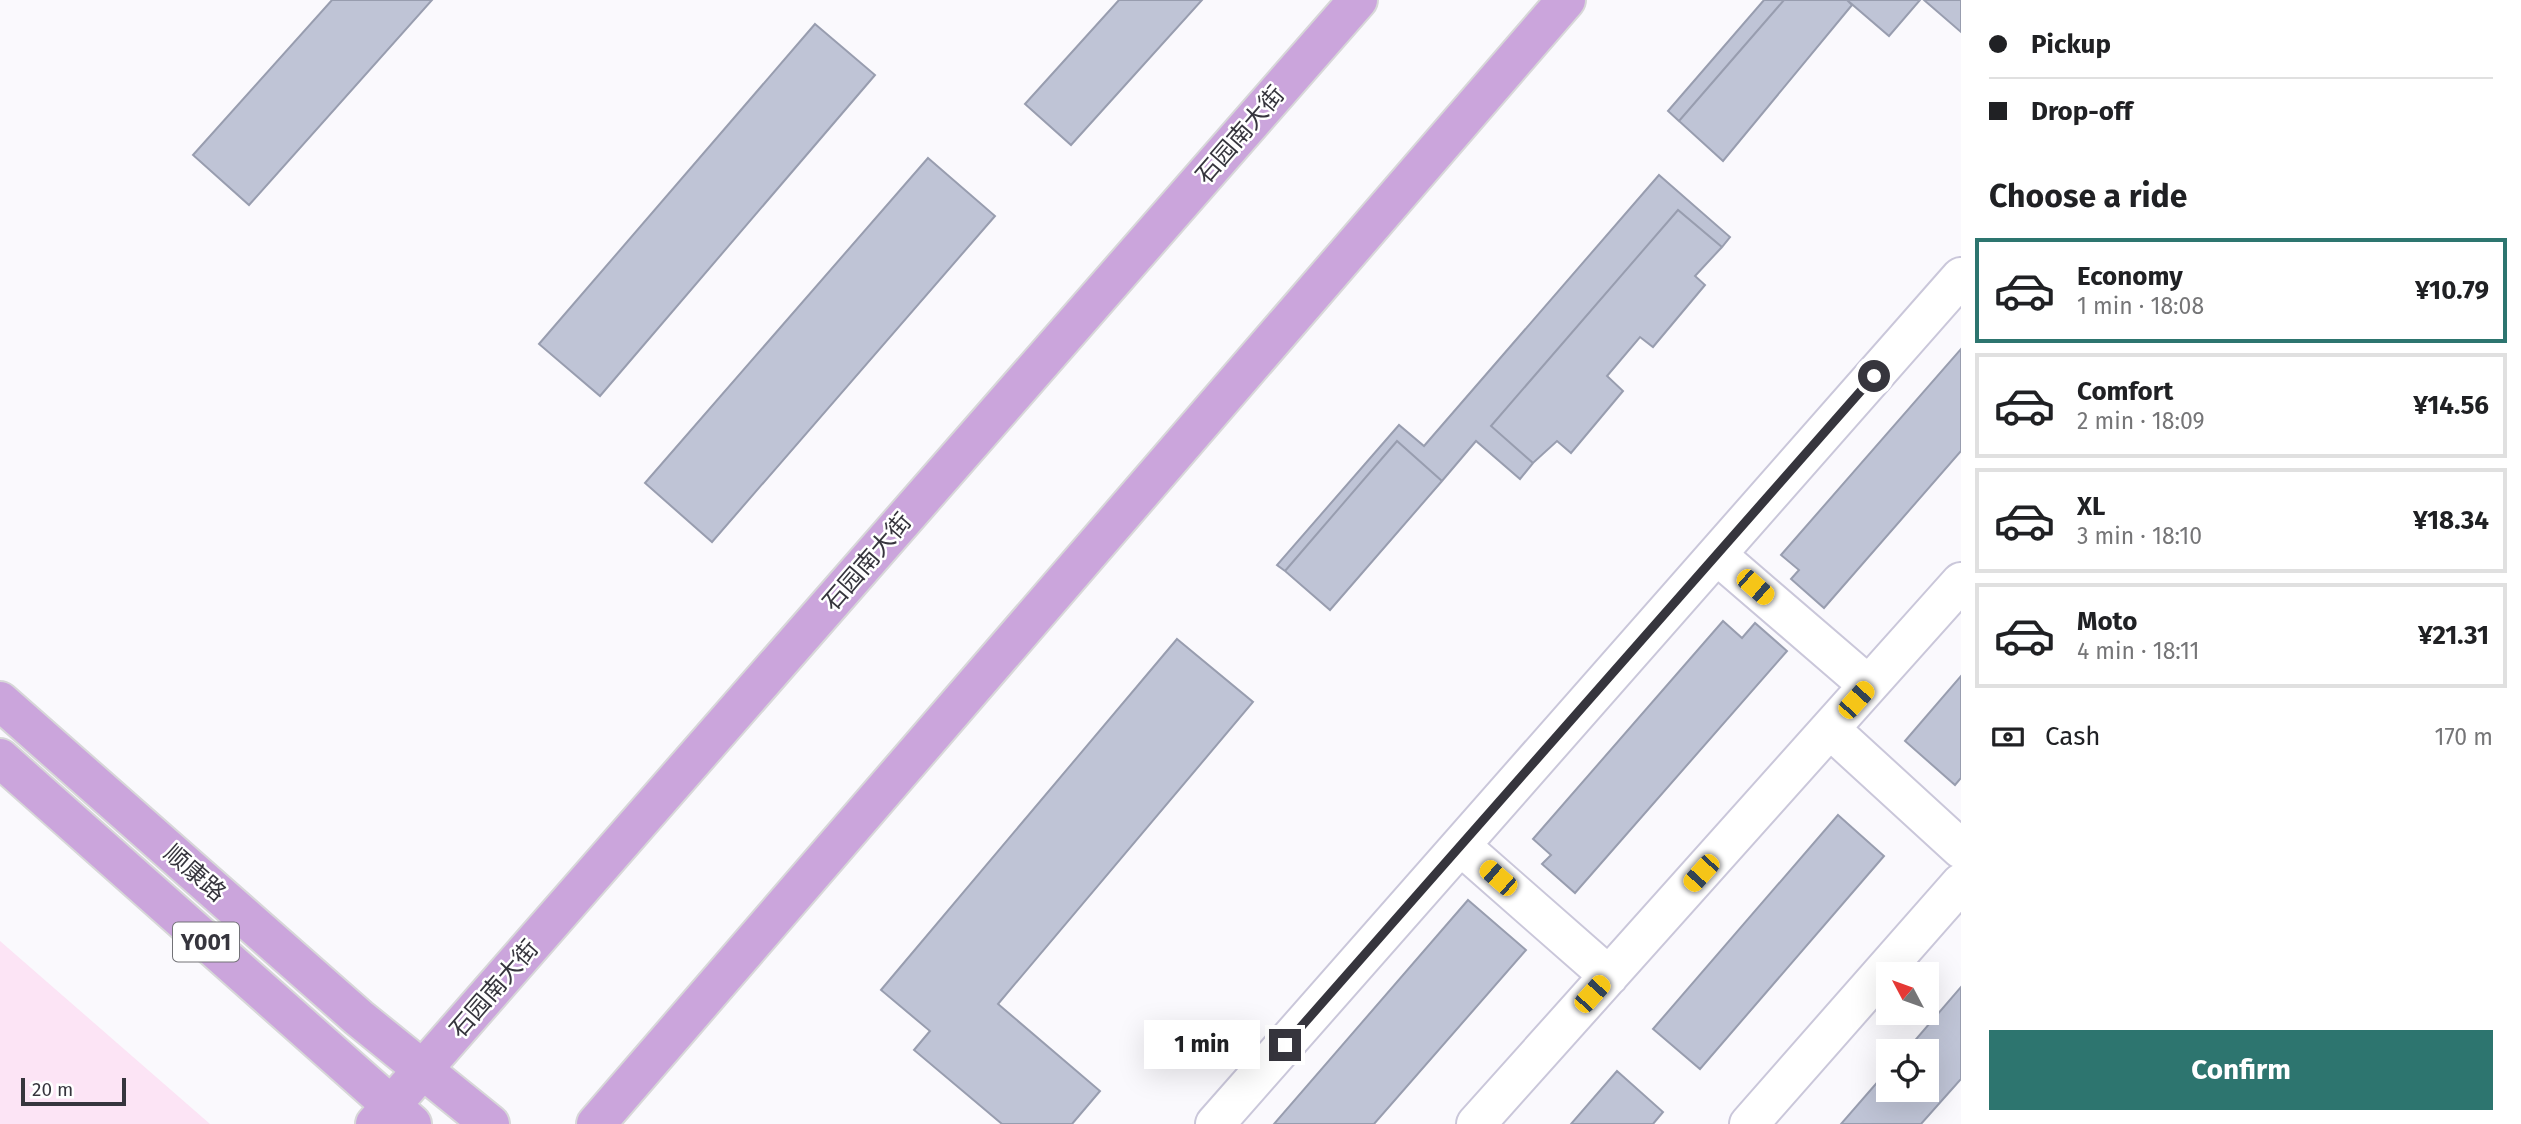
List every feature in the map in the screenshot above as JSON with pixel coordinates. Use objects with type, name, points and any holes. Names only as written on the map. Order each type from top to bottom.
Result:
[{"type":"main road","name":"石园南大街","points":[[393,1118],[424,1069],[1358,0]]},
{"type":"main road","points":[[596,1124],[1566,0]]},
{"type":"main road","name":"顺康路","points":[[0,701],[359,1018],[490,1124]]},
{"type":"main road","name":"顺康路","points":[[0,758],[393,1118]]},
{"type":"lane","points":[[1215,1124],[1961,277]]},
{"type":"lane","points":[[1717,555],[1868,685]]},
{"type":"lane","points":[[1476,1124],[1961,582]]},
{"type":"lane","points":[[1830,729],[1961,849]]},
{"type":"lane","points":[[1461,846],[1609,976]]},
{"type":"lane","points":[[1749,1124],[1961,883]]},
{"type":"shaded area","points":[[0,941],[210,1124],[0,1124]]},
{"type":"building","points":[[332,0],[432,0],[249,205],[193,155]]},
{"type":"building","points":[[1119,0],[1202,0],[1071,145],[1025,104]]},
{"type":"building","points":[[1764,0],[1784,0],[1679,121],[1668,111]]},
{"type":"building","points":[[1784,0],[1847,0],[1852,5],[1723,161],[1679,121]]},
{"type":"building","points":[[1847,0],[1920,0],[1889,36]]},
{"type":"building","points":[[1924,0],[1961,0],[1961,32]]},
{"type":"building","points":[[815,24],[875,75],[600,396],[539,344]]},
{"type":"building","points":[[928,158],[995,216],[712,542],[645,483]]},
{"type":"building","points":[[1659,175],[1730,237],[1722,247],[1678,210],[1491,426],[1533,463],[1520,479],[1476,441],[1442,481],[1397,441],[1285,571],[1277,565],[1399,425],[1424,446]]},
{"type":"building","points":[[1678,210],[1722,247],[1695,276],[1705,285],[1653,347],[1640,337],[1607,376],[1623,391],[1571,453],[1557,441],[1533,463],[1491,426]]},
{"type":"building","points":[[1961,349],[1961,451],[1824,608],[1791,579],[1799,570],[1781,555]]},
{"type":"building","points":[[1397,441],[1442,481],[1330,610],[1285,571]]},
{"type":"building","points":[[1723,621],[1742,638],[1755,623],[1787,651],[1575,893],[1542,864],[1551,855],[1533,839]]},
{"type":"building","points":[[1177,639],[1253,702],[998,1004],[1100,1091],[1072,1124],[1002,1124],[914,1050],[930,1031],[881,990]]},
{"type":"building","points":[[1961,676],[1961,778],[1955,785],[1905,741]]},
{"type":"building","points":[[1838,815],[1884,856],[1700,1069],[1653,1029]]},
{"type":"building","points":[[1468,900],[1526,950],[1374,1124],[1274,1124]]},
{"type":"building","points":[[1961,987],[1961,1079],[1921,1124],[1841,1124],[1876,1084],[1876,1102],[1939,1102],[1939,1039],[1916,1039],[1927,1026],[1939,1026],[1939,1013]]},
{"type":"building","points":[[1617,1071],[1663,1112],[1653,1124],[1571,1124]]},
{"type":"route","points":[[1285,1045],[1874,376]]}]
